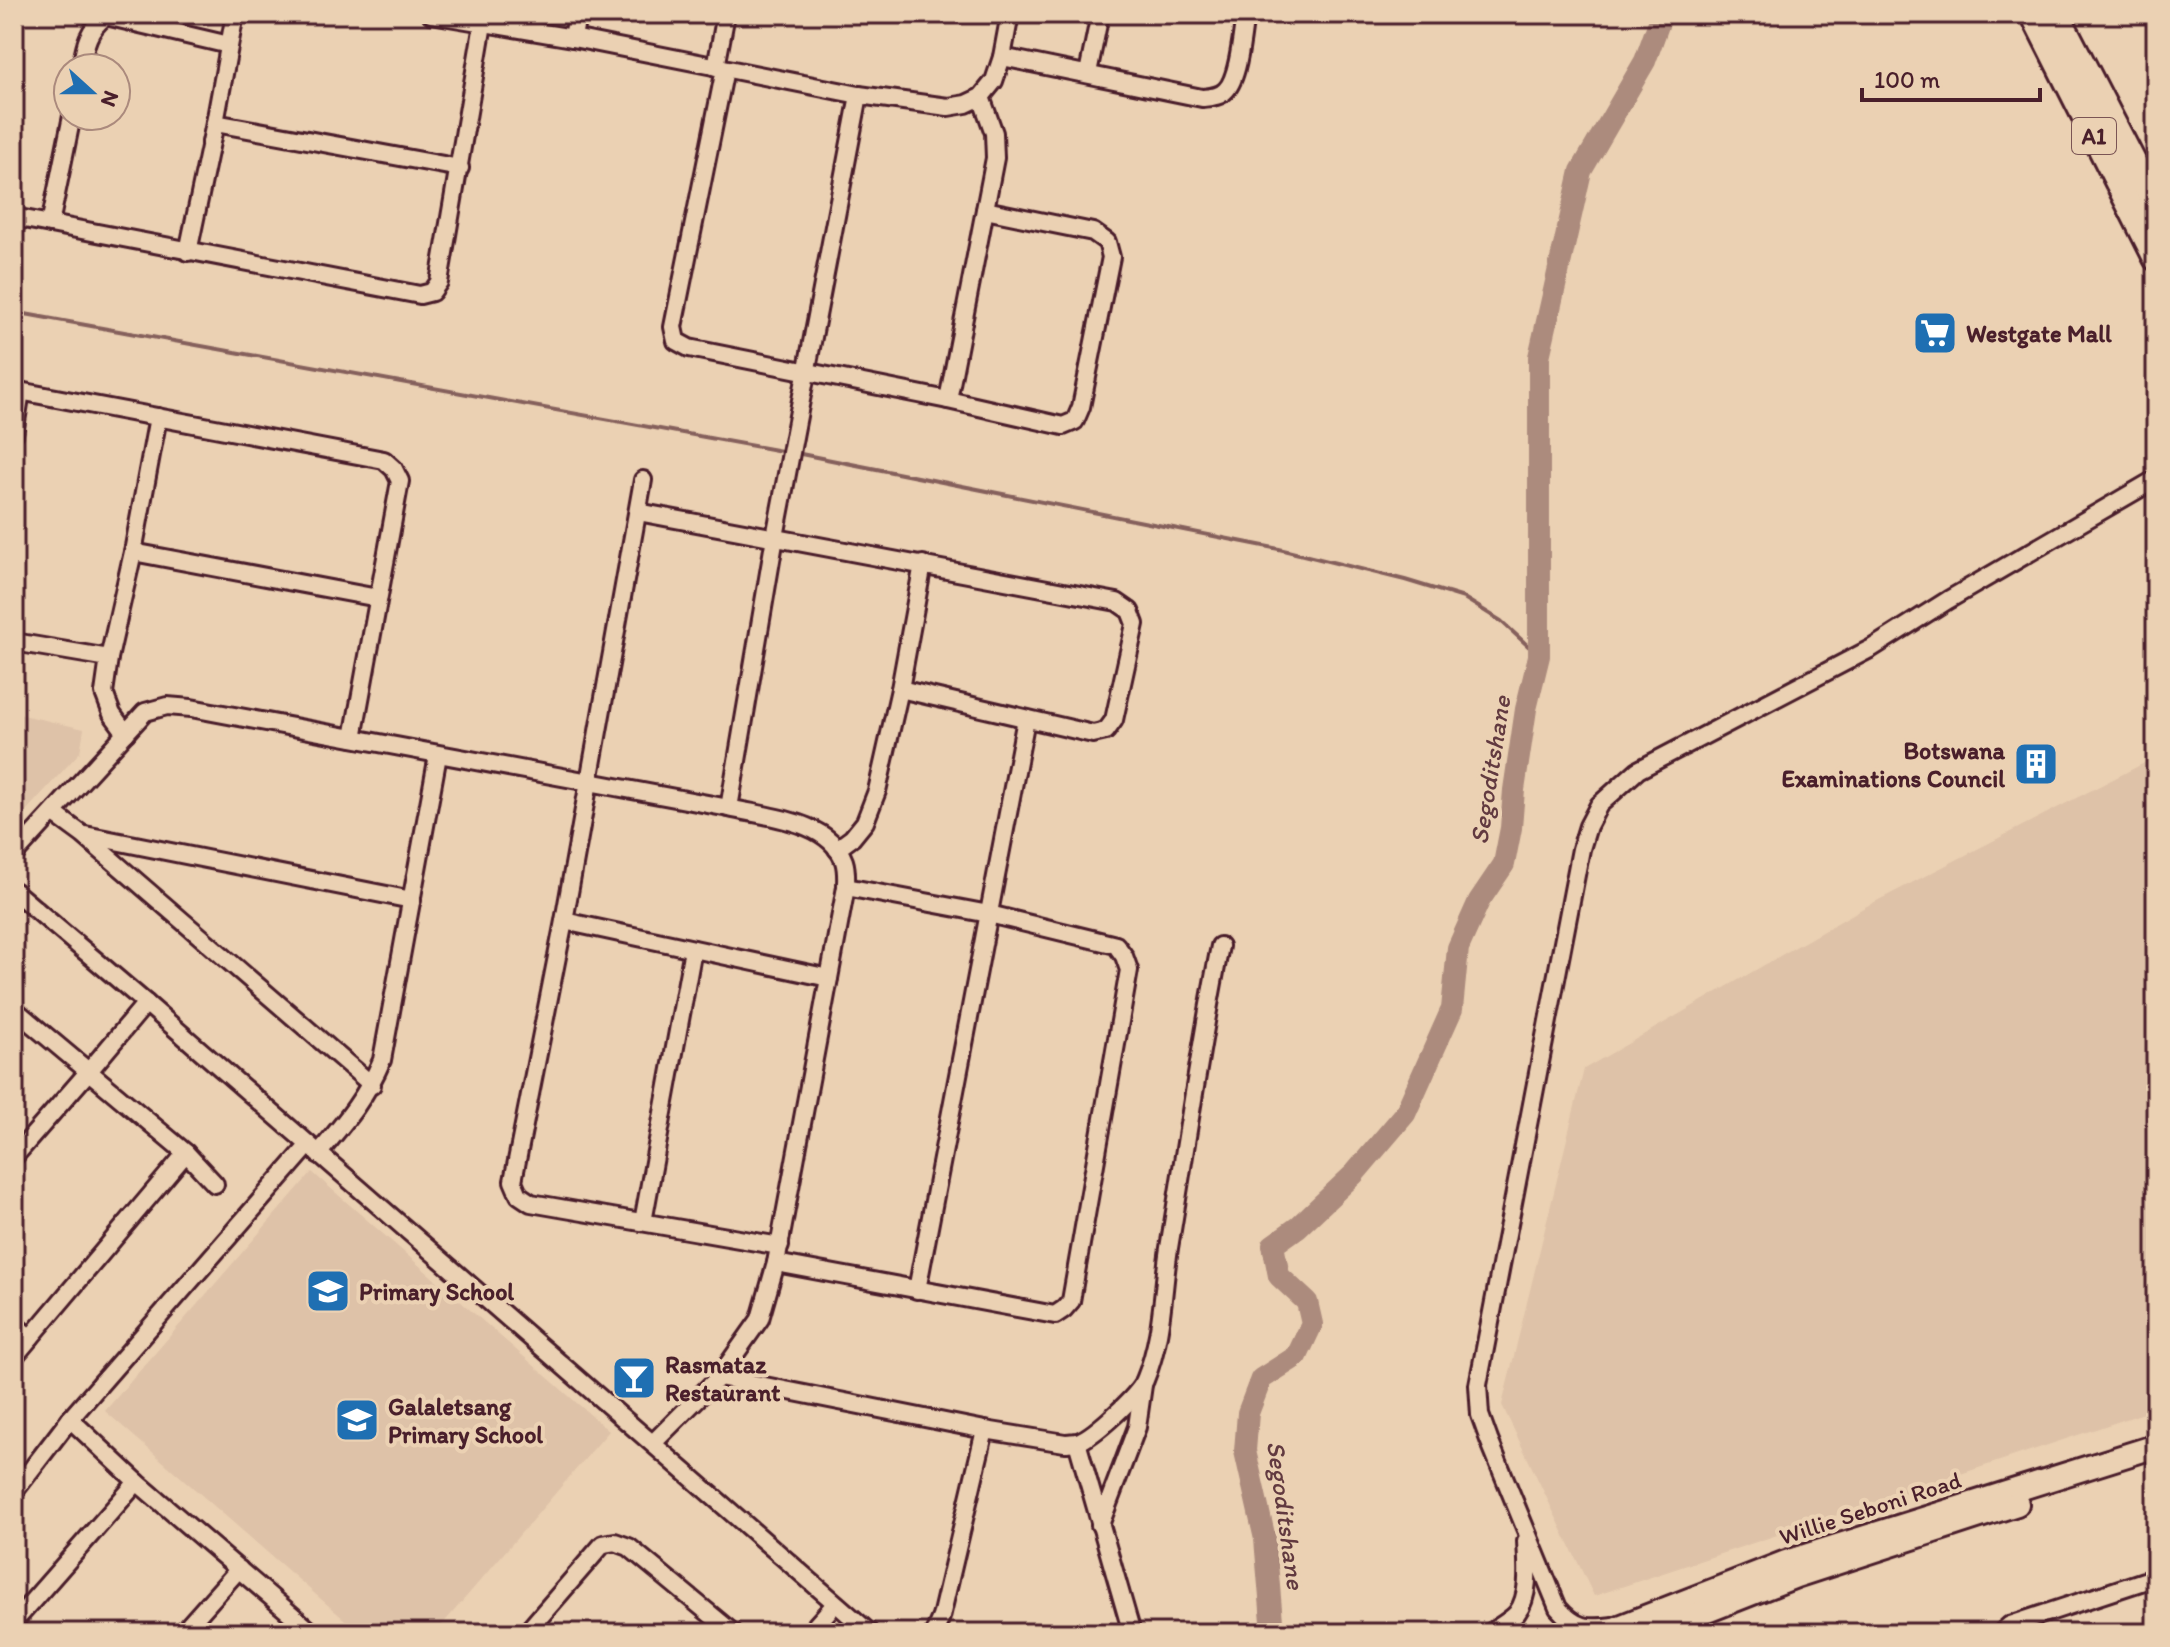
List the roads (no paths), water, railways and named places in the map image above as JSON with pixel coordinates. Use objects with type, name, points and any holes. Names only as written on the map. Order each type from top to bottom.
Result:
[{"type":"highway","name":"A1","points":[[2033,14],[2156,258]]},
{"type":"highway","name":"A1","points":[[2057,14],[2156,206]]},
{"type":"main road","name":"Willie Seboni Road","points":[[1613,1629],[1786,1562],[2156,1446]]},
{"type":"main road","name":"Willie Seboni Road","points":[[1651,1633],[1796,1576],[2156,1461]]},
{"type":"street","points":[[188,252],[235,14]]},
{"type":"street","points":[[431,14],[573,38],[859,95],[948,107],[981,97],[994,81],[1010,14]]},
{"type":"street","points":[[573,38],[577,14]]},
{"type":"street","points":[[726,14],[721,68],[673,327],[676,341],[689,348],[1063,426],[1075,421],[1081,407],[1111,257],[1107,242],[1093,232],[985,210]]},
{"type":"street","points":[[1088,73],[1100,14]]},
{"type":"street","points":[[1002,57],[1202,98],[1218,96],[1228,89],[1234,76],[1245,14]]},
{"type":"street","points":[[84,52],[94,25],[106,16],[229,45]]},
{"type":"street","points":[[14,217],[420,295],[432,292],[439,282],[483,24]]},
{"type":"street","points":[[729,808],[775,537],[859,95]]},
{"type":"street","points":[[948,400],[995,158],[994,133],[981,97]]},
{"type":"street","points":[[215,123],[460,168]]},
{"type":"street","points":[[50,224],[69,132]]},
{"type":"street","points":[[14,434],[18,391],[384,460],[394,469],[400,481],[353,738]]},
{"type":"street","points":[[126,733],[112,714],[104,693],[158,417]]},
{"type":"street","points":[[1613,1629],[1590,1628],[1570,1621],[1558,1608],[1480,1415],[1478,1385],[1581,849],[1588,826],[1599,805],[1638,770],[1872,648],[2156,479]]},
{"type":"street","points":[[643,480],[564,921],[513,1181],[519,1195],[531,1203],[643,1222],[917,1290],[1055,1315],[1071,1301],[1129,970],[1124,956],[1116,945],[989,914],[846,887]]},
{"type":"street","points":[[638,512],[1117,602],[1130,611],[1135,624],[1114,720],[1106,731],[1093,734],[900,689]]},
{"type":"street","points":[[133,552],[378,598]]},
{"type":"street","points":[[837,849],[852,838],[865,822],[877,791],[923,564]]},
{"type":"street","points":[[14,642],[109,658]]},
{"type":"street","points":[[14,855],[145,712],[167,706],[729,808],[807,826],[822,833],[843,858],[846,887],[778,1254],[760,1319],[719,1377],[653,1443]]},
{"type":"street","points":[[917,1290],[1026,719]]},
{"type":"street","points":[[14,1492],[70,1419],[313,1150],[354,1111],[372,1085],[382,1060],[438,755]]},
{"type":"street","points":[[53,813],[83,835],[372,1085]]},
{"type":"street","points":[[83,835],[412,900]]},
{"type":"street","points":[[14,891],[870,1633]]},
{"type":"street","points":[[564,921],[829,978]]},
{"type":"street","points":[[1100,1525],[1137,1427],[1144,1383],[1160,1333],[1167,1265],[1202,1036],[1220,946]]},
{"type":"street","points":[[643,1222],[693,949]]},
{"type":"street","points":[[14,1157],[146,1003]]},
{"type":"street","points":[[14,1009],[186,1153],[215,1184]]},
{"type":"street","points":[[14,1357],[186,1153]]},
{"type":"street","points":[[14,1324],[30,1338]]},
{"type":"street","points":[[719,1377],[1065,1443],[1077,1442],[1092,1433],[1128,1402],[1144,1383]]},
{"type":"street","points":[[70,1419],[137,1482],[313,1633]]},
{"type":"street","points":[[934,1633],[941,1617],[985,1430]]},
{"type":"street","points":[[1077,1442],[1132,1633]]},
{"type":"street","points":[[14,1622],[137,1482]]},
{"type":"street","points":[[1490,1633],[1517,1613],[1522,1601],[1527,1578],[1525,1527]]},
{"type":"street","points":[[528,1632],[603,1544],[615,1542],[629,1547],[733,1633]]},
{"type":"street","points":[[182,1633],[239,1569]]},
{"type":"street","points":[[2001,1633],[2010,1625],[2156,1577]]},
{"type":"street","points":[[809,1633],[835,1604]]},
{"type":"waterway","name":"Segoditshane","points":[[1273,1633],[1265,1539],[1245,1451],[1248,1413],[1261,1379],[1297,1356],[1312,1324],[1307,1302],[1279,1276],[1273,1245],[1298,1227],[1354,1174],[1405,1114],[1452,1009],[1458,948],[1479,901],[1504,864],[1526,709],[1539,656],[1539,357],[1581,171],[1645,61],[1662,14]]},
{"type":"waterway","points":[[14,312],[787,452]]},
{"type":"waterway","points":[[796,453],[1279,549],[1405,580],[1464,598],[1501,621],[1539,656]]},
{"type":"place","name":"Westgate Mall","points":[[1935,333]]},
{"type":"place","name":"Botswana Examinations Council","points":[[2036,764]]},
{"type":"place","name":"Primary School","points":[[328,1291]]},
{"type":"place","name":"Rasmataz Restaurant","points":[[634,1378]]},
{"type":"place","name":"Galaletsang Primary School","points":[[357,1420]]}]
